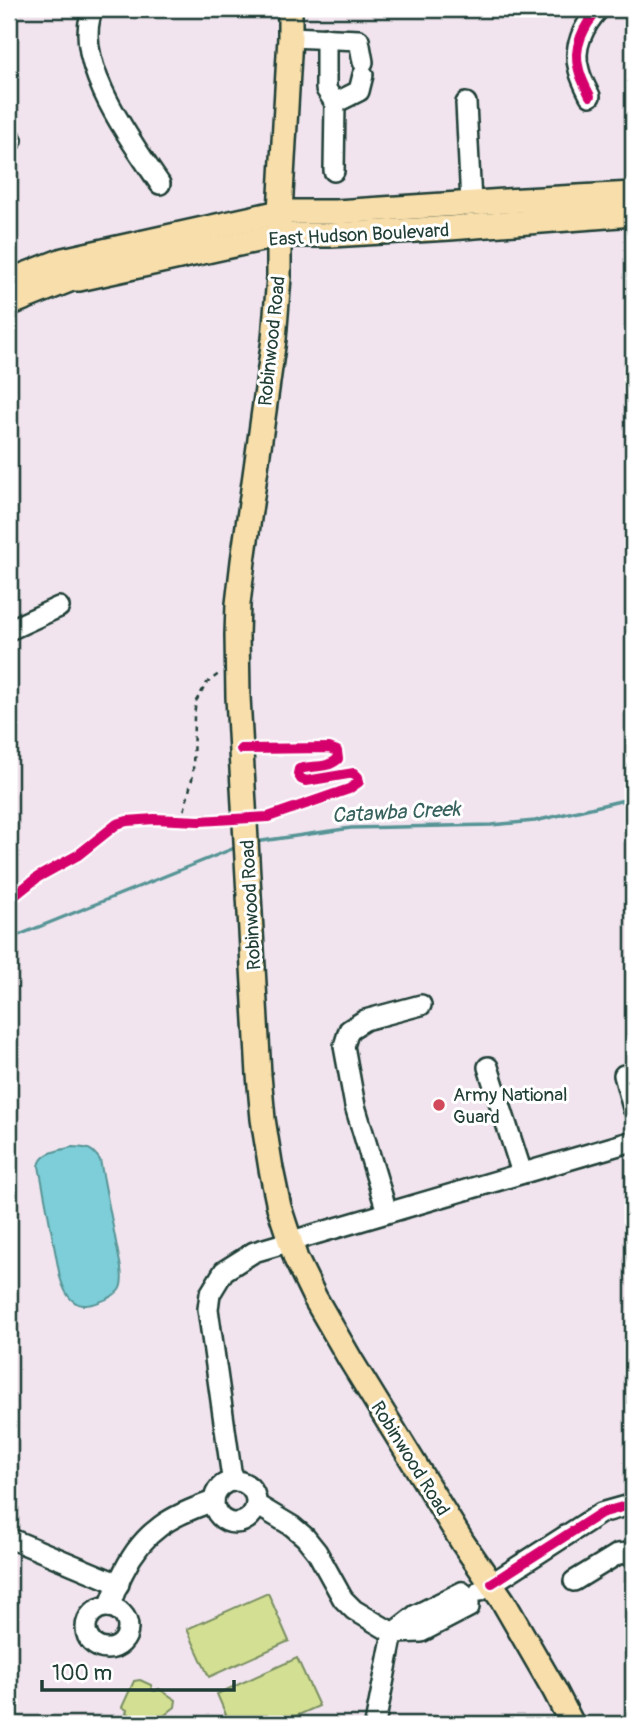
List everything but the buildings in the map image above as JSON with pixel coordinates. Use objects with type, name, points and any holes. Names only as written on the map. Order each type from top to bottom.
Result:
[{"type":"main road","name":"Robinwood Road","points":[[289,9],[290,37],[274,339],[240,582],[237,635],[248,894],[263,1119],[273,1182],[300,1269],[327,1321],[463,1543],[492,1583],[572,1724]]},
{"type":"main road","name":"East Hudson Boulevard","points":[[9,281],[62,260],[280,224],[336,212],[633,194]]},
{"type":"main road","name":"East Hudson Boulevard","points":[[9,304],[72,279],[280,224],[331,235],[633,214]]},
{"type":"street","points":[[93,9],[89,38],[99,83],[118,120],[160,184]]},
{"type":"street","points":[[590,96],[578,69],[578,47],[586,26],[599,9]]},
{"type":"street","points":[[290,37],[359,40],[363,68],[359,90],[335,103]]},
{"type":"street","points":[[326,38],[326,89],[335,103],[334,171]]},
{"type":"street","points":[[466,103],[471,203]]},
{"type":"street","points":[[9,630],[59,607]]},
{"type":"street","points":[[387,1212],[355,1106],[344,1046],[349,1030],[365,1020],[421,1005]]},
{"type":"street","points":[[488,1067],[522,1174]]},
{"type":"street","points":[[624,1075],[633,1108]]},
{"type":"street","points":[[231,1478],[208,1309],[210,1294],[224,1271],[254,1252],[633,1141]]},
{"type":"street","points":[[110,1607],[124,1570],[147,1536],[166,1521],[208,1505],[218,1489],[231,1478]]},
{"type":"street","points":[[231,1478],[247,1483],[263,1510],[292,1525],[305,1537],[317,1552],[343,1599],[354,1610],[393,1633]]},
{"type":"street","points":[[375,1724],[393,1633],[416,1615],[462,1592],[469,1598],[601,1513],[633,1504]]},
{"type":"street","points":[[208,1505],[222,1519],[236,1524],[263,1510]]},
{"type":"street","points":[[9,1538],[119,1584]]},
{"type":"street","points":[[574,1581],[618,1554],[628,1553],[633,1559]]},
{"type":"path","points":[[182,820],[193,775],[196,701],[207,683],[237,664]]},
{"type":"green space","points":[[268,1593],[289,1641],[209,1677],[187,1629]]},
{"type":"green space","points":[[297,1658],[319,1706],[278,1724],[230,1724],[217,1694]]},
{"type":"green space","points":[[140,1680],[151,1685],[152,1690],[159,1689],[176,1700],[175,1707],[156,1722],[142,1721],[126,1713],[127,1710],[122,1707],[134,1681]]},
{"type":"water","points":[[72,1147],[88,1149],[100,1160],[122,1274],[121,1285],[116,1293],[88,1305],[78,1304],[68,1296],[60,1277],[39,1166],[47,1154]]},
{"type":"waterway","name":"Catawba Creek","points":[[255,842],[351,828],[491,825],[535,821],[633,798]]},
{"type":"waterway","name":"Catawba Creek","points":[[9,939],[237,847]]},
{"type":"cycle path","points":[[590,96],[580,73],[577,53],[584,30],[599,9]]},
{"type":"cycle path","points":[[9,900],[38,877],[78,855],[117,824],[154,819],[199,821],[268,817],[349,789],[359,782],[354,773],[306,781],[301,779],[299,769],[324,766],[338,759],[337,751],[329,748],[241,749]]},
{"type":"cycle path","points":[[492,1583],[601,1513],[633,1504]]},
{"type":"place","name":"Army National Guard","points":[[439,1105]]}]
